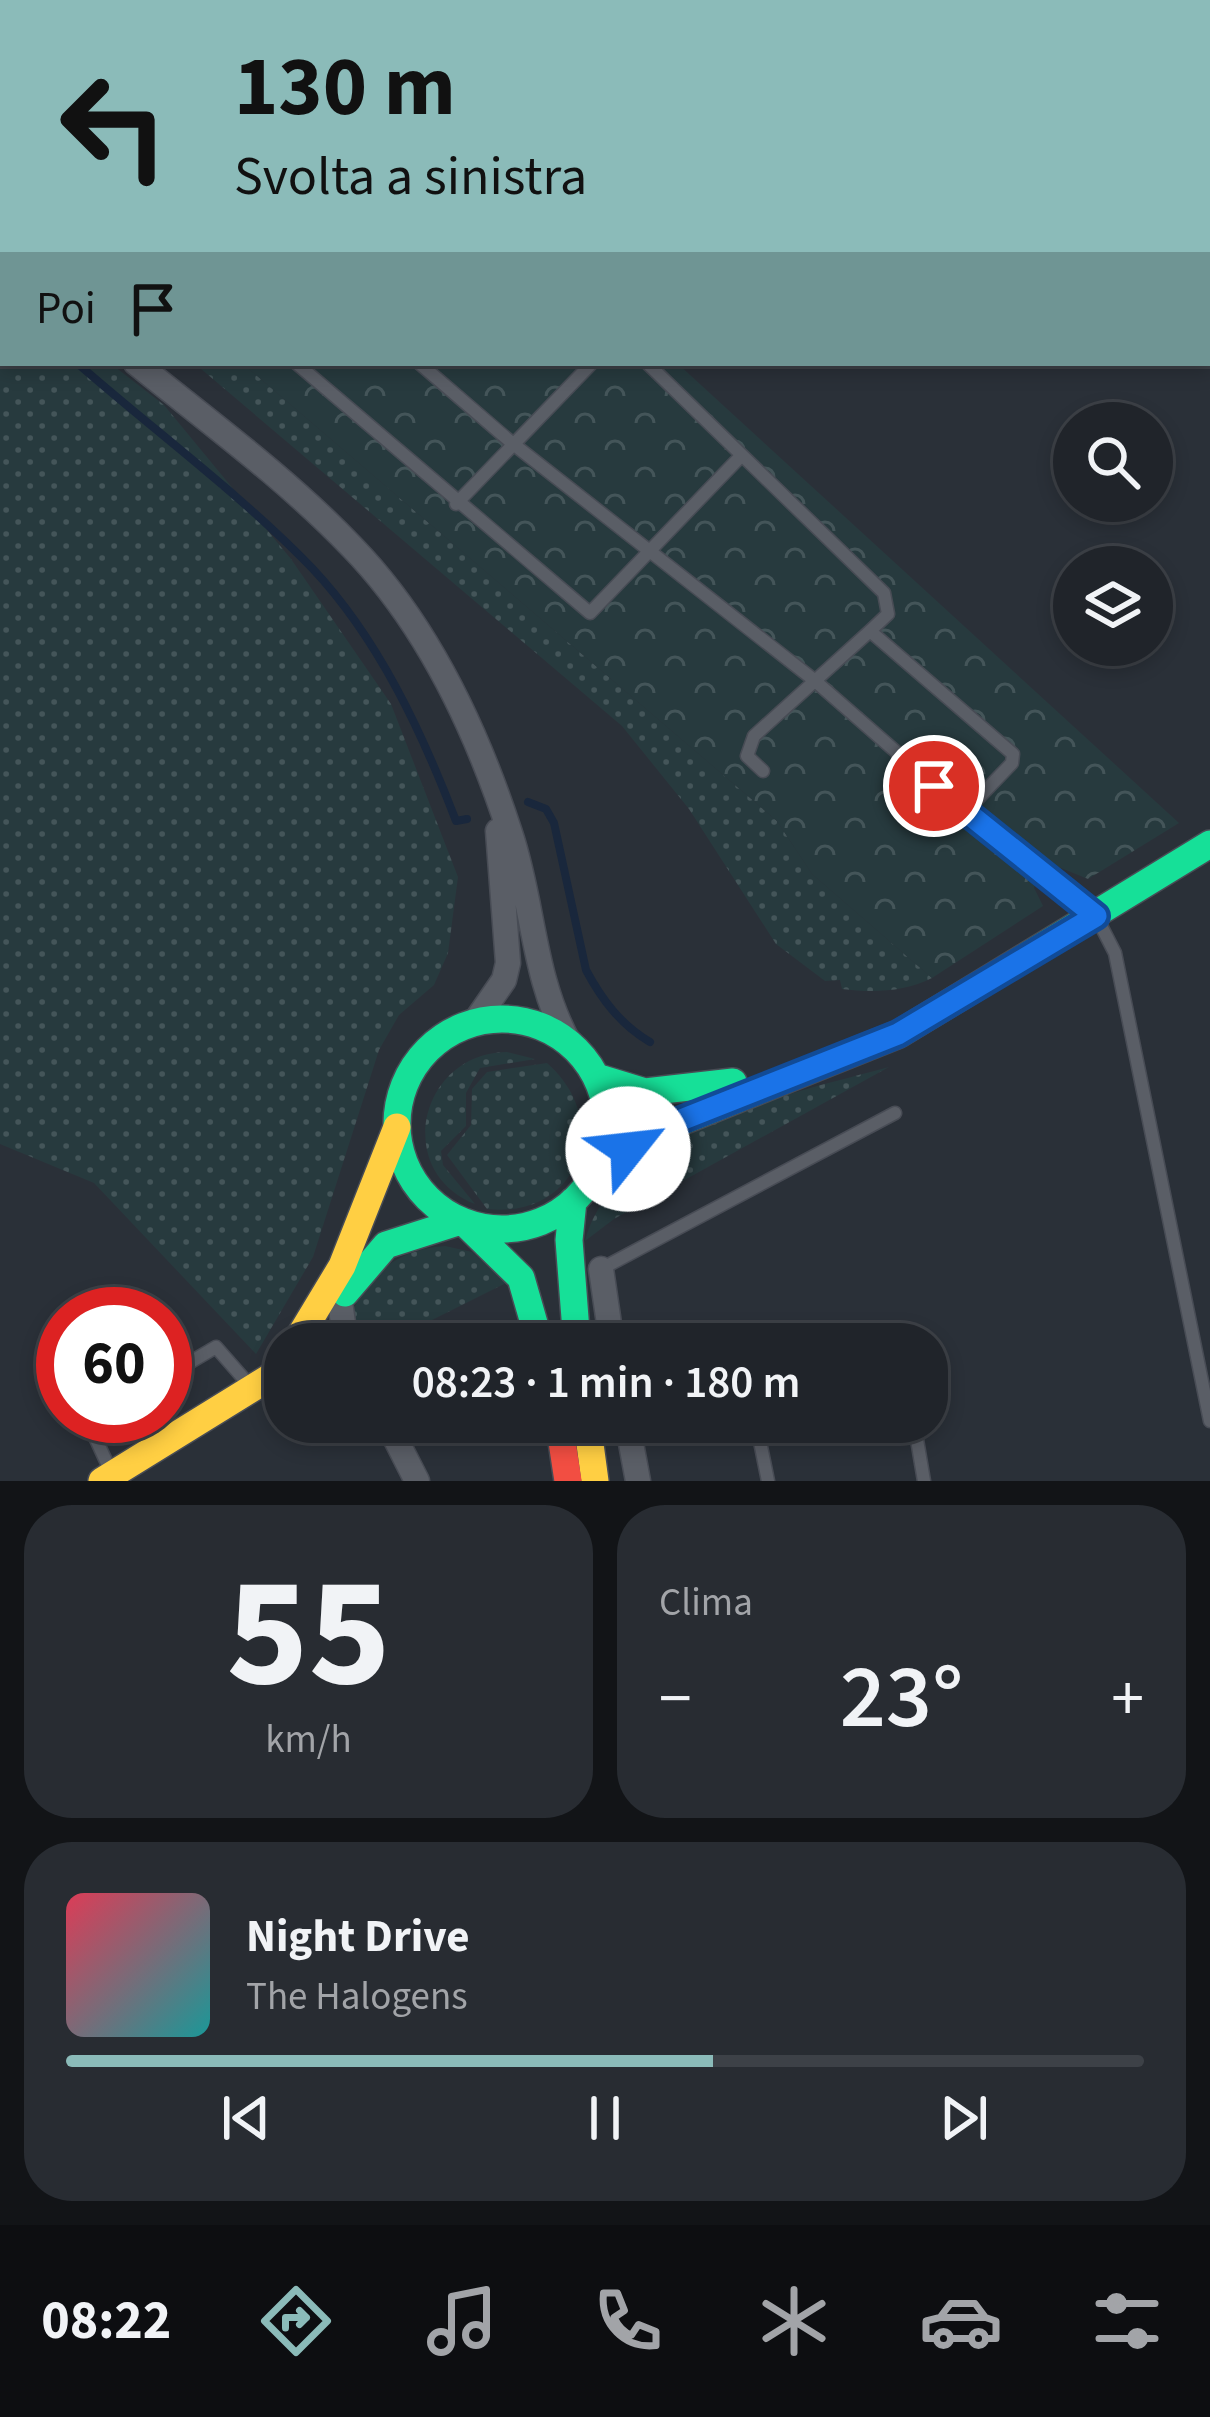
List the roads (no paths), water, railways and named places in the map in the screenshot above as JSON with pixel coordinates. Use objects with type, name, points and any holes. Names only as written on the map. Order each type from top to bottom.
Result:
[{"type":"main road","points":[[325,1323],[386,1245],[460,1220],[520,1228],[580,1194],[655,1132],[898,1034],[1210,844]]},
{"type":"main road","points":[[309,1323],[333,1285],[377,1189],[412,1070],[439,1040],[475,1022],[534,1024],[569,1043],[596,1078],[607,1131],[580,1194],[569,1240],[575,1323]]},
{"type":"main road","points":[[596,1078],[668,1092],[826,1063]]},
{"type":"main road","points":[[397,1127],[415,1183],[487,1239],[521,1278],[534,1323]]},
{"type":"main road","points":[[107,1478],[264,1386]]},
{"type":"main road","points":[[563,1443],[568,1481]]},
{"type":"main road","points":[[590,1443],[595,1481]]},
{"type":"street","points":[[140,366],[355,549],[444,675],[497,799],[515,853],[542,981],[569,1043]]},
{"type":"street","points":[[475,1022],[503,980],[508,963],[497,799]]},
{"type":"street","points":[[601,1269],[609,1323]]},
{"type":"street","points":[[340,1302],[343,1323]]},
{"type":"street","points":[[398,1443],[417,1481]]},
{"type":"street","points":[[631,1443],[638,1481]]},
{"type":"lane","points":[[299,366],[590,614],[741,456]]},
{"type":"lane","points":[[422,366],[512,443],[814,680],[965,812],[1096,916],[1115,953],[1210,1421]]},
{"type":"lane","points":[[456,504],[589,366]]},
{"type":"lane","points":[[650,366],[884,593],[888,614],[754,736],[747,756],[763,770]]},
{"type":"lane","points":[[870,632],[1013,754],[1012,763],[965,812]]},
{"type":"lane","points":[[601,1269],[895,1113]]},
{"type":"lane","points":[[192,1361],[216,1347],[264,1383]]},
{"type":"lane","points":[[95,1443],[107,1478]]},
{"type":"lane","points":[[760,1443],[768,1481]]},
{"type":"lane","points":[[918,1443],[924,1481]]},
{"type":"waterway","points":[[81,366],[257,516],[336,595],[396,687],[456,821],[467,819]]},
{"type":"waterway","points":[[528,802],[546,809],[554,823],[586,970],[613,1011],[650,1042]]}]
